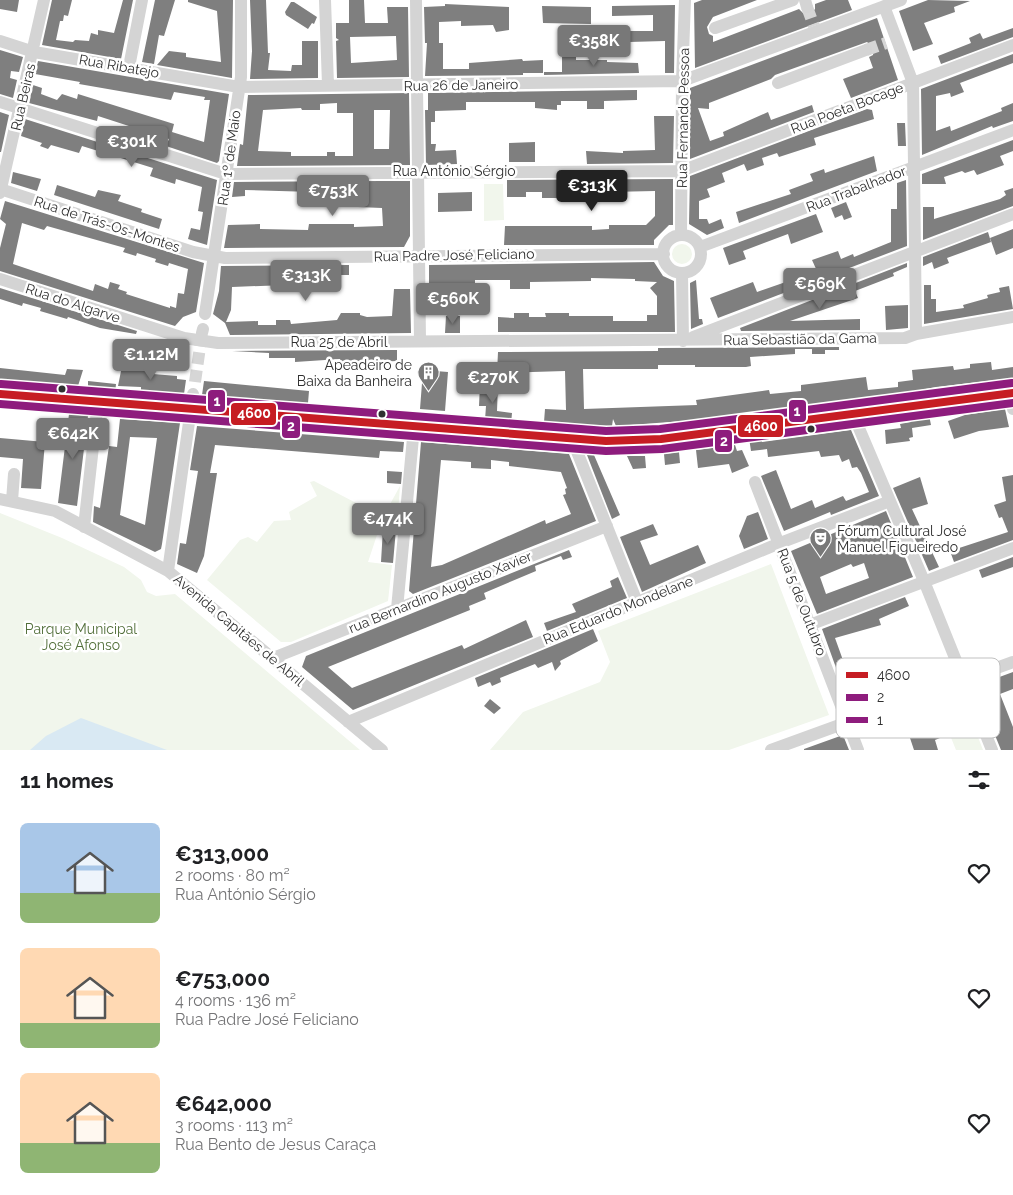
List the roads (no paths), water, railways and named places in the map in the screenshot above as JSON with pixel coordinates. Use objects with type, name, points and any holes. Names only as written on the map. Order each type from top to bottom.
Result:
[{"type":"main road","points":[[0,394],[614,441],[661,439],[1012,393]]},
{"type":"street","name":"Rua Beiras","points":[[0,190],[34,52],[44,0]]},
{"type":"street","points":[[129,67],[142,0]]},
{"type":"street","name":"Rua 1º de Maio","points":[[205,314],[241,77],[241,0]]},
{"type":"street","points":[[325,0],[328,85]]},
{"type":"street","points":[[416,0],[420,341]]},
{"type":"street","name":"Rua Fernando Pessoa","points":[[681,235],[682,81],[685,0]]},
{"type":"street","points":[[715,28],[793,0]]},
{"type":"street","name":"Rua 26 de Janeiro","points":[[239,87],[682,81],[815,29],[901,0]]},
{"type":"street","points":[[884,6],[891,41],[912,83],[916,334]]},
{"type":"street","name":"Rua Ribatejo","points":[[0,41],[34,52],[239,87]]},
{"type":"street","name":"Rua Poeta Bocage","points":[[681,171],[1013,45]]},
{"type":"street","points":[[778,83],[866,50]]},
{"type":"street","name":"Rua António Sérgio","points":[[0,102],[226,174],[417,171],[681,171]]},
{"type":"street","name":"Rua Trabalhador","points":[[700,247],[1013,130]]},
{"type":"street","name":"Rua de Trás-Os-Montes","points":[[0,190],[193,252],[215,257]]},
{"type":"street","points":[[682,273],[683,341],[1013,214]]},
{"type":"street","points":[[681,235],[693,239],[700,247],[698,265],[694,269],[682,273],[671,269],[664,259],[667,243],[681,235]]},
{"type":"street","name":"Rua Padre José Feliciano","points":[[215,257],[664,254]]},
{"type":"street","name":"Rua do Algarve","points":[[0,279],[175,335]]},
{"type":"street","name":"Rua Sebastião da Gama","points":[[683,341],[894,338],[1013,317]]},
{"type":"street","name":"Rua 25 de Abril","points":[[175,335],[193,340],[218,343],[683,341]]},
{"type":"street","points":[[1012,393],[1013,409]]},
{"type":"street","points":[[168,571],[193,394]]},
{"type":"street","points":[[84,527],[98,402]]},
{"type":"street","points":[[853,414],[956,658]]},
{"type":"street","points":[[397,609],[414,427]]},
{"type":"street","points":[[572,439],[638,602]]},
{"type":"street","points":[[6,500],[14,474]]},
{"type":"street","name":"Rua 5 de Outubro","points":[[756,482],[836,688]]},
{"type":"street","name":"Avenida Capitães de Abril","points":[[6,500],[55,511],[168,571],[382,750]]},
{"type":"street","name":"Rua Eduardo Mondelane","points":[[348,722],[780,543],[890,501]]},
{"type":"street","name":"Avenida Capitães de Abril","points":[[0,507],[30,512],[84,527]]},
{"type":"street","name":"rua Bernardino Augusto Xavier","points":[[273,658],[608,526]]},
{"type":"street","points":[[812,624],[1013,548]]},
{"type":"street","points":[[1000,667],[1013,662]]},
{"type":"street","points":[[772,750],[836,728]]},
{"type":"street","name":"Rua 5 de Outubro","points":[[854,738],[858,750]]},
{"type":"street","points":[[987,738],[992,750]]},
{"type":"tunnel","points":[[807,7],[814,26]]},
{"type":"tunnel","points":[[866,50],[886,43]]},
{"type":"tunnel","points":[[195,382],[202,333]]},
{"type":"place","name":"Apeadeiro de Baixa da Banheira","points":[[428,392]]},
{"type":"place","name":"Fórum Cultural José Manuel Figueiredo","points":[[821,558]]},
{"type":"park label","name":"Parque Municipal José Afonso","points":[[81,638]]}]
